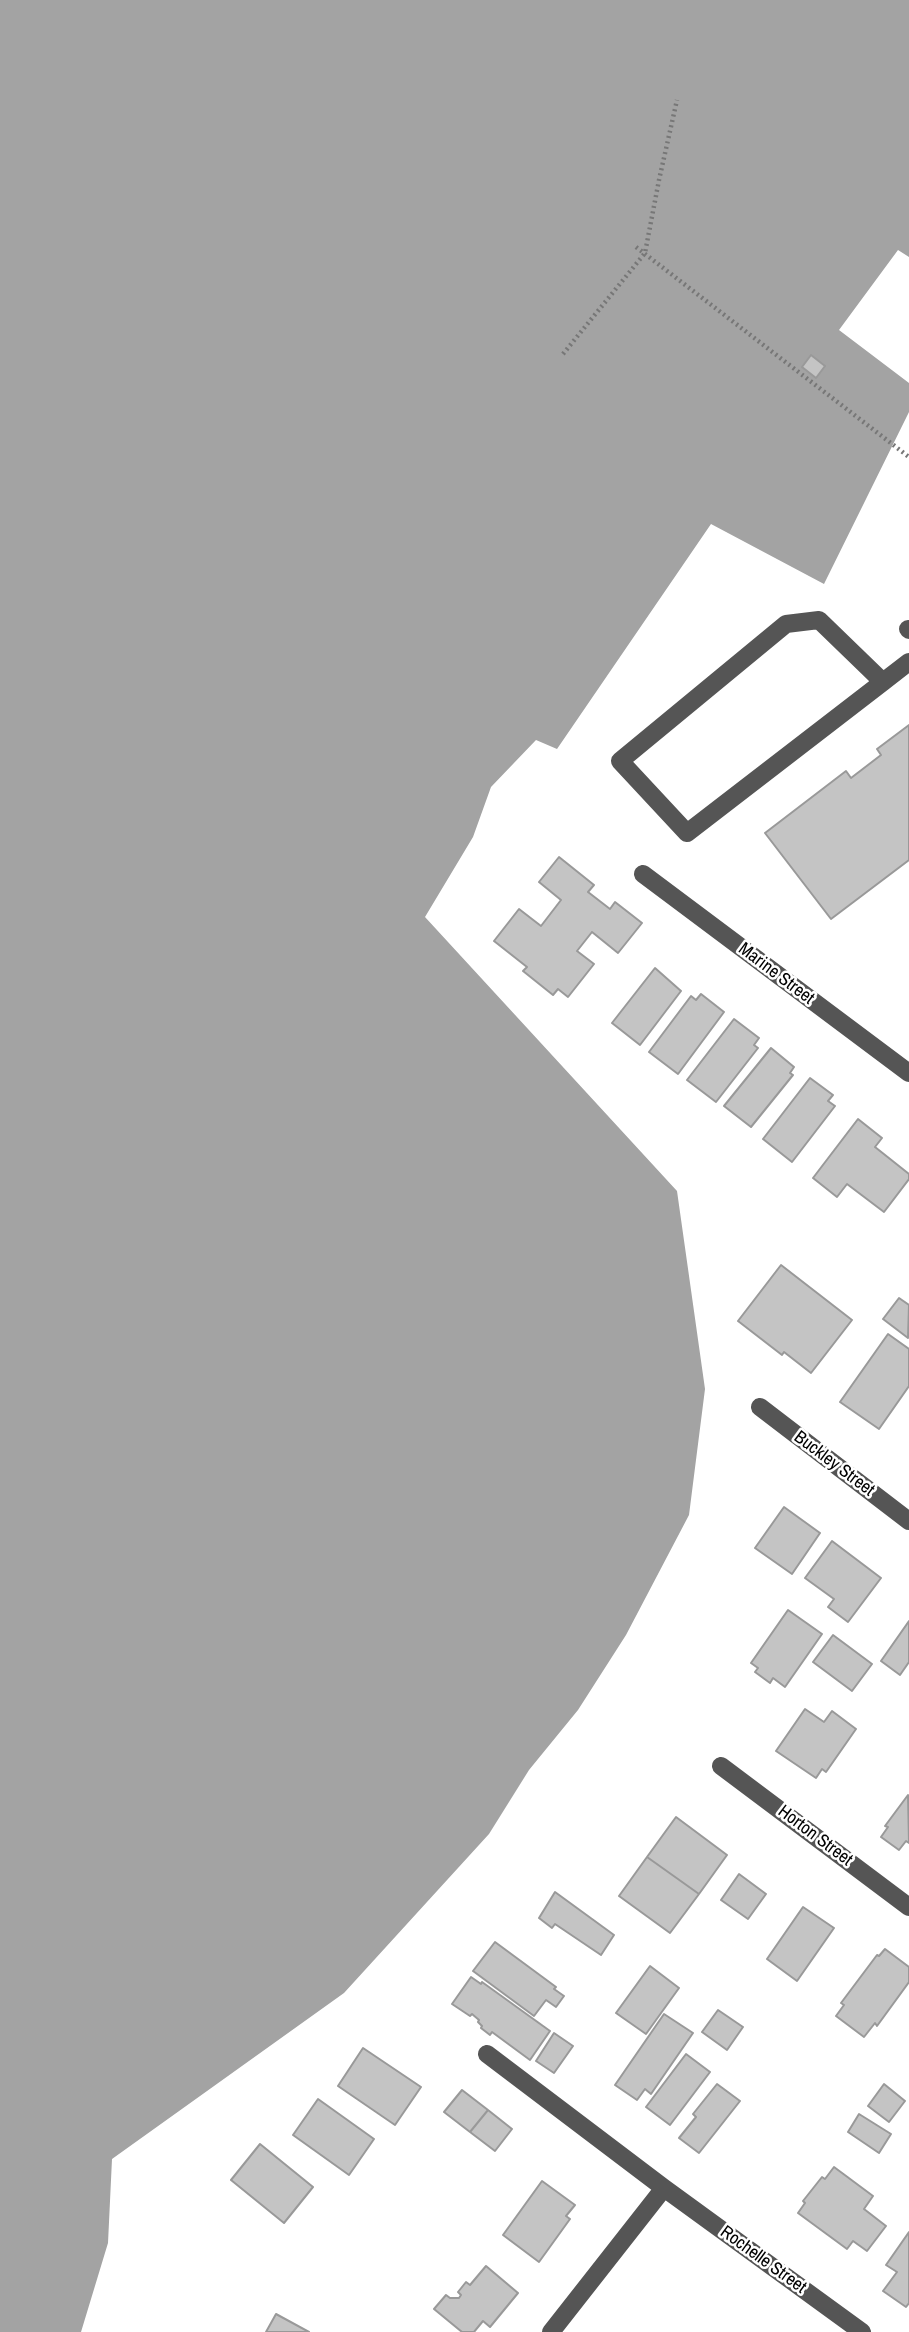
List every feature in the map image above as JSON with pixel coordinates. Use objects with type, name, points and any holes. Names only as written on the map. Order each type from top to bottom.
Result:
[{"type":"street","points":[[883,682],[819,620],[786,624],[620,761],[687,833],[909,662]]},
{"type":"street","name":"Marine Street","points":[[643,874],[909,1073]]},
{"type":"street","name":"Buckley Street","points":[[760,1407],[909,1521]]},
{"type":"street","name":"Horton Street","points":[[721,1766],[909,1907]]},
{"type":"street","name":"Rochelle Street","points":[[486,2054],[862,2332]]},
{"type":"street","points":[[551,2332],[664,2188]]},
{"type":"path","points":[[563,354],[645,253],[677,100]]},
{"type":"path","points":[[636,247],[909,457]]},
{"type":"shaded area","points":[[0,0],[909,0],[909,257],[898,250],[839,330],[909,383],[909,412],[824,584],[711,524],[557,749],[536,740],[491,787],[473,837],[425,917],[677,1191],[705,1389],[689,1515],[626,1635],[578,1710],[529,1770],[489,1834],[344,1993],[112,2159],[108,2243],[81,2332],[0,2332]]},
{"type":"building","points":[[811,355],[825,366],[816,378],[802,367]]},
{"type":"building","points":[[909,725],[909,860],[831,919],[765,833],[846,771],[851,778],[881,755],[877,749]]},
{"type":"building","points":[[559,857],[594,885],[588,892],[610,909],[615,902],[642,923],[618,953],[592,932],[577,951],[594,964],[568,997],[558,989],[553,995],[523,971],[527,967],[494,941],[519,909],[541,926],[561,900],[539,882]]},
{"type":"building","points":[[655,968],[681,991],[640,1045],[612,1023]]},
{"type":"building","points":[[701,994],[724,1012],[678,1074],[649,1052],[691,996],[696,1000]]},
{"type":"building","points":[[734,1019],[759,1038],[754,1045],[758,1048],[716,1102],[687,1080]]},
{"type":"building","points":[[771,1048],[794,1067],[790,1073],[793,1075],[751,1127],[724,1106]]},
{"type":"building","points":[[810,1078],[833,1095],[828,1101],[835,1106],[792,1162],[763,1139]]},
{"type":"building","points":[[858,1119],[882,1138],[875,1147],[909,1174],[909,1179],[884,1212],[847,1184],[837,1197],[813,1178]]},
{"type":"building","points":[[781,1265],[852,1320],[811,1373],[784,1352],[782,1355],[738,1321]]},
{"type":"building","points":[[899,1298],[909,1305],[908,1338],[883,1319]]},
{"type":"building","points":[[888,1334],[909,1349],[909,1386],[879,1429],[840,1402]]},
{"type":"building","points":[[784,1507],[820,1533],[792,1574],[755,1548]]},
{"type":"building","points":[[832,1541],[881,1578],[848,1622],[828,1607],[834,1599],[805,1578]]},
{"type":"building","points":[[788,1610],[822,1634],[785,1687],[773,1678],[770,1683],[755,1672],[758,1668],[751,1663]]},
{"type":"building","points":[[909,1621],[909,1662],[900,1675],[881,1661]]},
{"type":"building","points":[[833,1635],[872,1664],[852,1691],[813,1662]]},
{"type":"building","points":[[805,1709],[824,1722],[832,1711],[856,1729],[826,1772],[822,1769],[816,1778],[776,1751]]},
{"type":"building","points":[[908,1795],[909,1843],[906,1841],[899,1850],[881,1837],[888,1827],[885,1826]]},
{"type":"building","points":[[676,1817],[727,1855],[699,1894],[647,1857]]},
{"type":"building","points":[[647,1857],[699,1894],[670,1933],[619,1896]]},
{"type":"building","points":[[739,1874],[766,1894],[748,1919],[721,1900]]},
{"type":"building","points":[[555,1892],[614,1935],[601,1955],[555,1924],[552,1928],[539,1918]]},
{"type":"building","points":[[803,1907],[834,1928],[797,1981],[767,1959]]},
{"type":"building","points":[[495,1942],[556,1987],[554,1989],[564,1996],[556,2007],[546,2000],[534,2016],[473,1971]]},
{"type":"building","points":[[885,1949],[909,1967],[909,1982],[877,2026],[875,2023],[864,2037],[836,2016],[844,2005],[841,2003],[877,1955]]},
{"type":"building","points":[[650,1966],[679,1988],[646,2034],[616,2013]]},
{"type":"building","points":[[471,1977],[550,2031],[530,2060],[492,2032],[490,2035],[481,2028],[479,2020],[472,2014],[470,2016],[452,2004]]},
{"type":"building","points":[[718,2010],[743,2027],[727,2050],[702,2032]]},
{"type":"building","points":[[664,2014],[693,2033],[651,2094],[645,2089],[637,2100],[615,2085]]},
{"type":"building","points":[[554,2033],[573,2046],[554,2073],[536,2061]]},
{"type":"building","points":[[363,2048],[421,2087],[395,2125],[338,2086]]},
{"type":"building","points":[[686,2054],[710,2072],[670,2125],[646,2107]]},
{"type":"building","points":[[717,2084],[740,2101],[699,2153],[679,2138],[696,2117],[693,2114]]},
{"type":"building","points":[[884,2084],[905,2101],[889,2122],[868,2106]]},
{"type":"building","points":[[462,2090],[488,2110],[470,2132],[444,2112]]},
{"type":"building","points":[[318,2099],[374,2139],[349,2175],[293,2135]]},
{"type":"building","points":[[488,2110],[512,2129],[495,2151],[470,2132]]},
{"type":"building","points":[[859,2114],[891,2134],[879,2153],[848,2132]]},
{"type":"building","points":[[260,2144],[313,2187],[284,2223],[231,2180]]},
{"type":"building","points":[[834,2167],[873,2196],[864,2209],[886,2226],[867,2251],[853,2241],[847,2249],[798,2213],[805,2203],[803,2201],[822,2177],[825,2179]]},
{"type":"building","points":[[542,2181],[575,2205],[566,2216],[570,2219],[539,2262],[503,2235]]},
{"type":"building","points":[[909,2232],[909,2303],[906,2307],[883,2291],[897,2272],[886,2265]]},
{"type":"building","points":[[486,2266],[518,2293],[490,2327],[483,2321],[474,2332],[462,2332],[434,2309],[446,2295],[459,2298],[461,2295],[458,2292],[466,2282],[470,2285]]},
{"type":"building","points":[[276,2314],[309,2332],[266,2332]]}]
